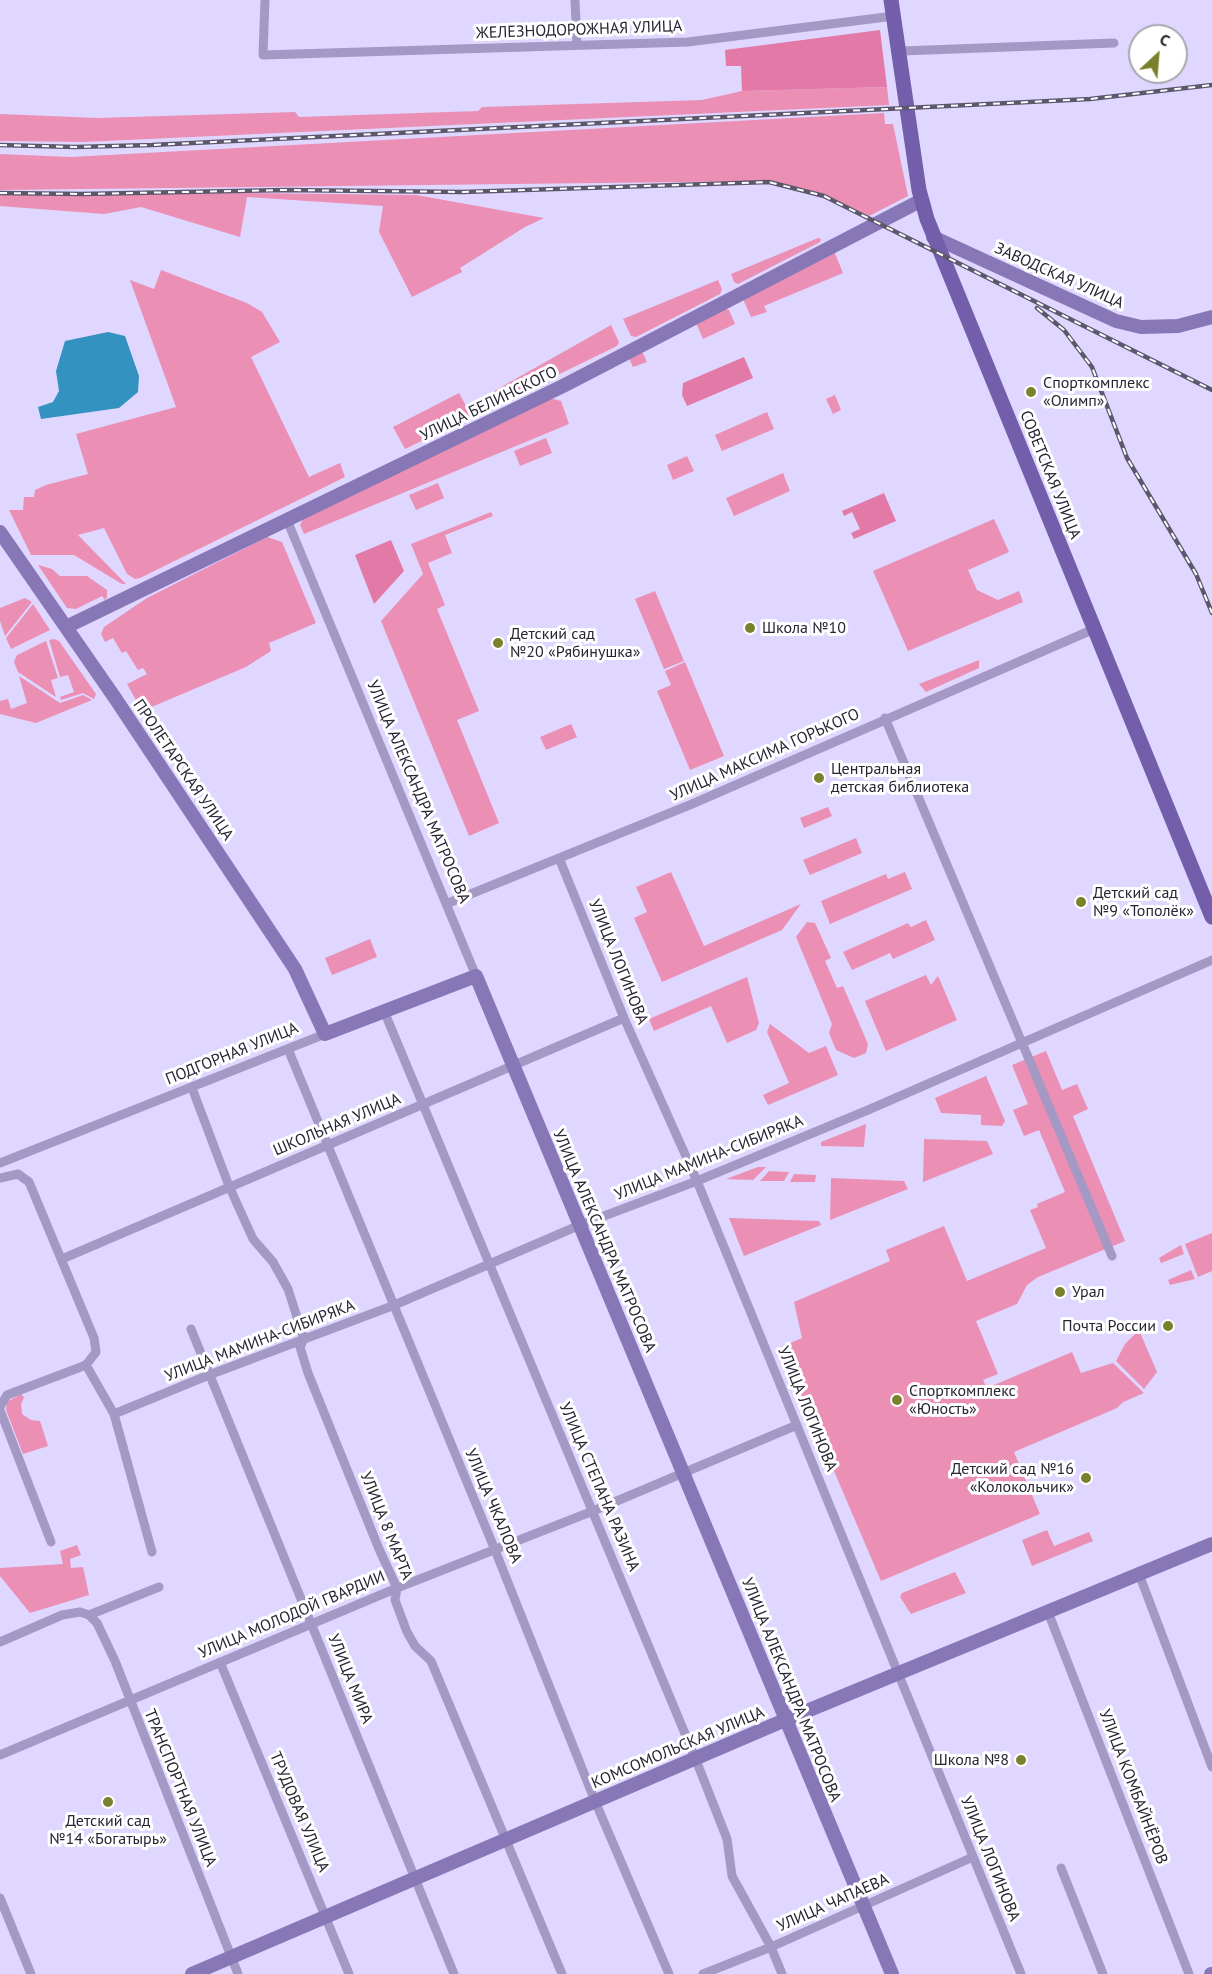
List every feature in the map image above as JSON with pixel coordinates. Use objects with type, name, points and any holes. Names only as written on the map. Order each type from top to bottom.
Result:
[{"type":"main road","name":"СОВЕТСКАЯ УЛИЦА","points":[[891,0],[901,51],[922,200],[933,237],[1212,917]]},
{"type":"street","name":"ЖЕЛЕЗНОДОРОЖНАЯ УЛИЦА","points":[[266,0],[264,55],[688,42],[894,16]]},
{"type":"street","points":[[575,0],[578,45]]},
{"type":"street","points":[[901,51],[1114,43]]},
{"type":"street","name":"УЛИЦА БЕЛИНСКОГО","points":[[66,627],[563,386],[922,200]]},
{"type":"street","name":"ЗАВОДСКАЯ УЛИЦА","points":[[933,237],[1116,321],[1141,327],[1178,326],[1212,317]]},
{"type":"street","name":"УЛИЦА АЛЕКСАНДРА МАТРОСОВА","points":[[287,520],[862,1907],[892,1974]]},
{"type":"street","name":"ПРОЛЕТАРСКАЯ УЛИЦА","points":[[0,532],[295,969],[325,1034]]},
{"type":"street","name":"УЛИЦА МАКСИМА ГОРЬКОГО","points":[[446,904],[692,804],[885,718],[1094,629]]},
{"type":"street","points":[[885,718],[1112,1257]]},
{"type":"street","name":"УЛИЦА ЛОГИНОВА","points":[[559,858],[624,1018],[696,1181],[1021,1974]]},
{"type":"street","name":"УЛИЦА МАМИНА-СИБИРЯКА","points":[[114,1414],[208,1375],[392,1306],[580,1225],[696,1181],[1212,960]]},
{"type":"street","name":"ПОДГОРНАЯ УЛИЦА","points":[[0,1163],[476,976]]},
{"type":"street","name":"УЛИЦА СТЕПАНА РАЗИНА","points":[[384,1011],[696,1760],[727,1839],[732,1876],[771,1947],[782,1974]]},
{"type":"street","name":"ШКОЛЬНАЯ УЛИЦА","points":[[62,1259],[624,1018]]},
{"type":"street","name":"УЛИЦА ЧКАЛОВА","points":[[288,1049],[392,1306],[495,1550],[595,1801],[669,1974]]},
{"type":"street","name":"УЛИЦА 8 МАРТА","points":[[192,1088],[229,1186],[253,1239],[273,1262],[288,1289],[304,1339],[300,1347],[308,1373],[397,1588],[395,1600],[415,1646],[431,1661],[562,1974]]},
{"type":"street","points":[[0,1178],[18,1174],[29,1182],[94,1338],[96,1352],[86,1365],[7,1395],[0,1408],[51,1542]]},
{"type":"street","name":"УЛИЦА МИРА","points":[[191,1329],[454,1974]]},
{"type":"street","points":[[86,1365],[114,1414],[152,1552]]},
{"type":"street","name":"УЛИЦА МОЛОДОЙ ГВАРДИИ","points":[[0,1755],[397,1588],[593,1511],[797,1425]]},
{"type":"street","name":"КОМСОМОЛЬСКАЯ УЛИЦА","points":[[192,1974],[785,1720],[1212,1544]]},
{"type":"street","points":[[1139,1574],[1212,1767]]},
{"type":"street","points":[[0,1642],[62,1615],[80,1612],[89,1615],[159,1587]]},
{"type":"street","name":"УЛИЦА КОМБАЙНЁРОВ","points":[[1048,1612],[1189,1974]]},
{"type":"street","name":"ТРАНСПОРТНАЯ УЛИЦА","points":[[89,1615],[97,1623],[106,1643],[238,1974]]},
{"type":"street","name":"ТРУДОВАЯ УЛИЦА","points":[[220,1662],[349,1974]]},
{"type":"street","name":"УЛИЦА ЧАПАЕВА","points":[[704,1974],[771,1947],[973,1857]]},
{"type":"street","points":[[1061,1868],[1103,1974]]},
{"type":"street","points":[[0,1898],[31,1974]]},
{"type":"shaded area","points":[[880,30],[887,87],[742,91],[741,66],[726,66],[725,50]]},
{"type":"shaded area","points":[[887,87],[889,105],[83,142],[0,141],[0,114],[97,118],[295,112],[299,117],[478,111],[482,107],[702,100],[742,91]]},
{"type":"shaded area","points":[[884,113],[885,124],[893,124],[908,196],[869,216],[825,195],[769,181],[0,190],[0,154],[71,157]]},
{"type":"shaded area","points":[[244,193],[416,195],[544,218],[525,227],[460,268],[462,272],[412,297],[379,232],[383,206],[247,197],[240,237],[141,207],[104,214],[0,206],[0,195]]},
{"type":"shaded area","points":[[818,238],[821,239],[820,242],[738,284],[734,282],[731,274]]},
{"type":"shaded area","points":[[834,251],[843,273],[764,306],[767,312],[751,317],[743,299]]},
{"type":"shaded area","points":[[161,270],[247,303],[262,312],[280,342],[251,357],[309,477],[340,463],[345,477],[140,578],[135,579],[127,574],[104,528],[78,535],[126,584],[122,584],[74,555],[31,555],[9,510],[23,510],[24,497],[34,497],[35,490],[88,474],[76,434],[176,407],[130,280],[154,289]]},
{"type":"shaded area","points":[[718,280],[722,289],[720,294],[636,337],[631,336],[623,319]]},
{"type":"shaded area","points":[[724,308],[729,310],[735,324],[703,339],[696,323]]},
{"type":"shaded area","points":[[611,325],[619,342],[617,346],[492,407],[487,395]]},
{"type":"shaded area","points":[[642,351],[647,362],[633,367],[629,358]]},
{"type":"shaded area","points":[[744,357],[753,378],[687,406],[682,395],[683,383]]},
{"type":"shaded area","points":[[459,393],[466,406],[480,399],[485,410],[405,449],[393,427]]},
{"type":"shaded area","points":[[835,395],[841,410],[833,414],[826,399]]},
{"type":"shaded area","points":[[550,398],[561,401],[569,424],[304,534],[300,525],[304,517]]},
{"type":"shaded area","points":[[767,412],[774,429],[722,451],[715,435]]},
{"type":"shaded area","points":[[546,438],[552,453],[520,466],[514,451]]},
{"type":"shaded area","points":[[687,456],[694,471],[673,480],[667,465]]},
{"type":"shaded area","points":[[783,473],[790,491],[734,516],[726,498]]},
{"type":"shaded area","points":[[438,483],[444,498],[416,510],[409,495]]},
{"type":"shaded area","points":[[884,493],[896,521],[854,539],[851,533],[860,529],[852,512],[844,516],[842,511]]},
{"type":"shaded area","points":[[491,512],[493,516],[445,535],[452,553],[428,563],[445,605],[437,609],[479,711],[457,720],[499,823],[469,836],[381,621],[423,574],[411,544]]},
{"type":"shaded area","points":[[994,519],[1009,552],[968,570],[977,590],[998,600],[1019,591],[1023,602],[908,651],[873,571]]},
{"type":"shaded area","points":[[267,537],[282,542],[316,623],[269,643],[271,651],[246,667],[142,711],[127,684],[147,674],[143,668],[138,670],[126,651],[122,653],[113,638],[105,642],[101,634],[104,627],[147,598]]},
{"type":"shaded area","points":[[391,540],[404,571],[374,604],[355,555]]},
{"type":"shaded area","points":[[38,565],[52,569],[60,576],[87,576],[107,590],[107,597],[105,600],[102,596],[76,609],[67,608]]},
{"type":"shaded area","points":[[655,591],[684,661],[664,669],[635,599]]},
{"type":"shaded area","points":[[25,598],[32,602],[5,636],[0,621],[0,608]]},
{"type":"shaded area","points":[[33,604],[50,630],[11,649],[6,638]]},
{"type":"shaded area","points":[[49,640],[59,641],[96,694],[94,699],[83,693],[61,700],[60,697],[74,692],[68,675],[60,677]]},
{"type":"shaded area","points":[[46,641],[58,678],[51,680],[56,697],[18,672],[14,662],[17,655]]},
{"type":"shaded area","points":[[979,660],[979,668],[926,692],[919,684]]},
{"type":"shaded area","points":[[685,662],[724,756],[690,770],[657,691],[671,685],[665,671]]},
{"type":"shaded area","points":[[19,676],[60,703],[83,695],[92,700],[36,723],[0,714],[0,701],[8,699],[11,709],[27,703]]},
{"type":"shaded area","points":[[571,724],[577,737],[546,750],[540,737]]},
{"type":"shaded area","points":[[828,807],[832,816],[804,828],[800,818]]},
{"type":"shaded area","points":[[856,838],[862,853],[810,875],[803,860]]},
{"type":"shaded area","points":[[671,872],[704,946],[801,904],[782,930],[662,982],[634,918],[647,912],[636,887]]},
{"type":"shaded area","points":[[905,872],[912,889],[830,924],[821,901],[886,874],[888,879]]},
{"type":"shaded area","points":[[926,920],[935,940],[893,959],[890,953],[852,970],[843,952],[908,923],[911,927]]},
{"type":"shaded area","points":[[807,922],[815,923],[831,958],[825,961],[837,988],[843,986],[868,1044],[866,1053],[854,1058],[836,1050],[829,1033],[832,1024],[796,937]]},
{"type":"shaded area","points":[[370,939],[377,957],[332,975],[325,958]]},
{"type":"shaded area","points":[[926,975],[931,985],[938,976],[957,1020],[886,1051],[865,1001]]},
{"type":"shaded area","points":[[747,977],[759,1023],[756,1030],[727,1043],[711,1006],[654,1031],[649,1019]]},
{"type":"shaded area","points":[[770,1024],[809,1053],[826,1046],[838,1075],[768,1105],[763,1095],[789,1083],[767,1032]]},
{"type":"shaded area","name":"Спорткомплекс «Юность»","points":[[1046,1051],[1062,1090],[1077,1084],[1088,1109],[1073,1116],[1125,1241],[1038,1277],[1027,1285],[1017,1304],[976,1321],[998,1374],[983,1380],[987,1388],[1072,1352],[1081,1373],[1113,1363],[1144,1393],[1123,1402],[1117,1408],[1014,1452],[1040,1514],[881,1581],[781,1347],[802,1338],[794,1302],[890,1261],[886,1250],[944,1226],[967,1281],[1046,1248],[1030,1210],[1038,1207],[1037,1204],[1065,1192],[1039,1130],[1024,1136],[1013,1110],[1028,1104],[1012,1065]]},
{"type":"shaded area","points":[[986,1076],[1005,1121],[1002,1126],[981,1125],[981,1115],[941,1113],[935,1098]]},
{"type":"shaded area","points":[[866,1124],[864,1147],[821,1146],[821,1142]]},
{"type":"shaded area","points":[[924,1139],[987,1141],[993,1154],[923,1182]]},
{"type":"shaded area","points":[[758,1167],[766,1167],[753,1180],[726,1179]]},
{"type":"shaded area","points":[[769,1171],[789,1172],[784,1181],[760,1181]]},
{"type":"shaded area","points":[[794,1174],[816,1175],[815,1182],[790,1182]]},
{"type":"shaded area","points":[[831,1178],[904,1181],[908,1189],[830,1220]]},
{"type":"shaded area","points":[[729,1218],[819,1221],[821,1225],[744,1256]]},
{"type":"shaded area","points":[[1212,1233],[1212,1271],[1198,1277],[1185,1244]]},
{"type":"shaded area","points":[[1181,1245],[1184,1254],[1161,1263],[1159,1258]]},
{"type":"shaded area","points":[[1191,1270],[1195,1279],[1170,1285],[1168,1280]]},
{"type":"shaded area","points":[[1139,1330],[1157,1372],[1144,1389],[1116,1361],[1125,1344]]},
{"type":"shaded area","points":[[21,1394],[24,1397],[21,1404],[22,1414],[31,1420],[40,1421],[48,1446],[23,1454],[6,1410],[7,1402]]},
{"type":"shaded area","points":[[1047,1530],[1054,1546],[1089,1532],[1093,1541],[1032,1566],[1022,1540]]},
{"type":"shaded area","points":[[77,1545],[81,1555],[70,1559],[71,1568],[83,1567],[89,1595],[30,1613],[0,1576],[0,1568],[63,1564],[60,1551]]},
{"type":"shaded area","points":[[955,1572],[966,1593],[911,1614],[900,1597],[902,1593]]},
{"type":"water","points":[[108,332],[125,336],[139,376],[138,392],[119,408],[41,419],[38,407],[53,402],[59,391],[56,371],[65,341]]},
{"type":"railway","points":[[0,145],[75,147],[152,145],[1090,99],[1212,85]]},
{"type":"railway","points":[[0,193],[82,194],[286,190],[463,192],[769,182],[824,196],[1212,390]]},
{"type":"railway","points":[[1037,308],[1064,330],[1092,367],[1127,458],[1196,574],[1212,613]]},
{"type":"place","name":"Спорткомплекс «Олимп»","points":[[1031,392]]},
{"type":"place","name":"Школа №10","points":[[750,628]]},
{"type":"place","name":"Детский сад №20 «Рябинушка»","points":[[498,643]]},
{"type":"place","name":"Центральная детская библиотека","points":[[819,778]]},
{"type":"place","name":"Детский сад №9 «Тополёк»","points":[[1081,902]]},
{"type":"place","name":"Урал","points":[[1060,1292]]},
{"type":"place","name":"Почта России","points":[[1168,1326]]},
{"type":"place","name":"Спорткомплекс «Юность»","points":[[897,1400]]},
{"type":"place","name":"Детский сад №16 «Колокольчик»","points":[[1086,1478]]},
{"type":"place","name":"Школа №8","points":[[1021,1760]]},
{"type":"place","name":"Детский сад №14 «Богатырь»","points":[[108,1802]]}]
